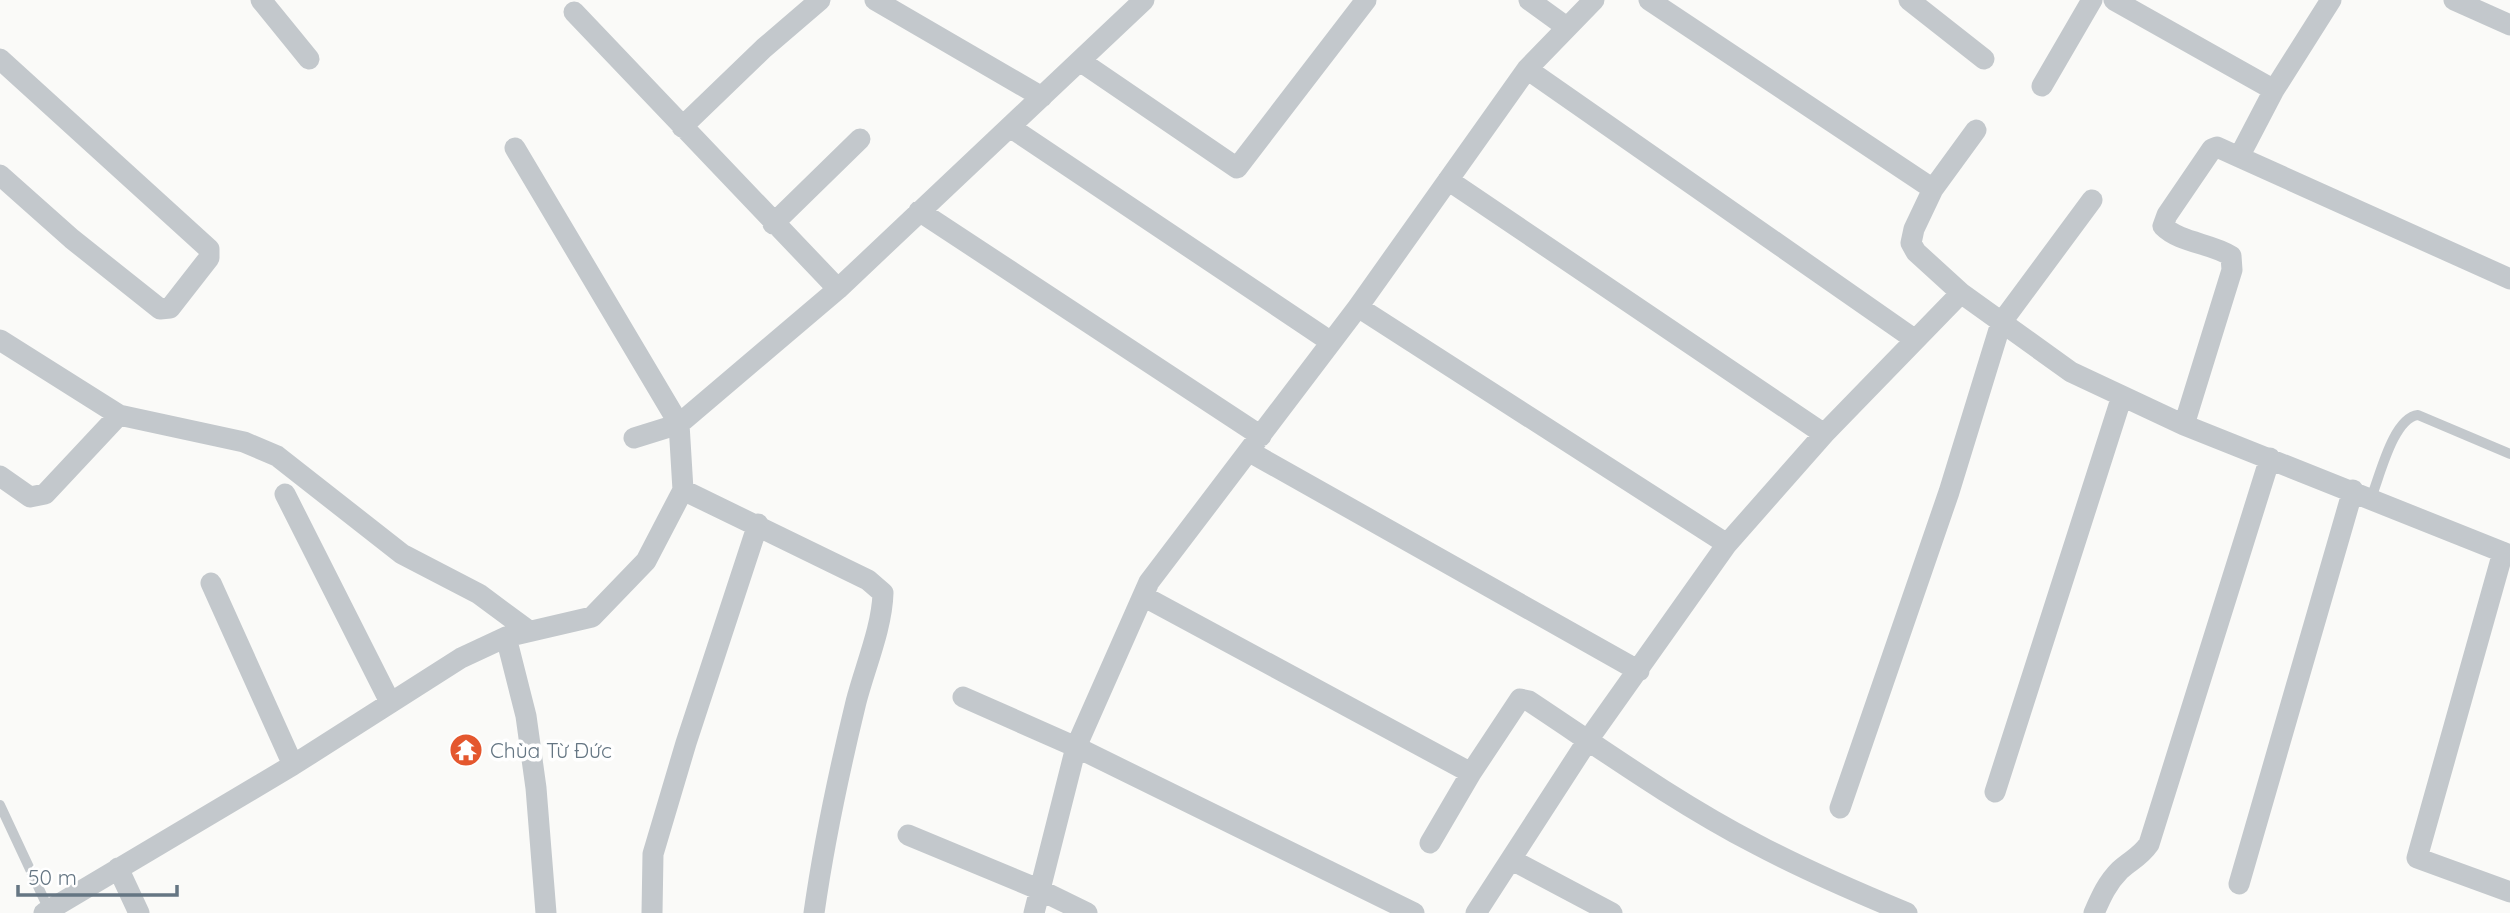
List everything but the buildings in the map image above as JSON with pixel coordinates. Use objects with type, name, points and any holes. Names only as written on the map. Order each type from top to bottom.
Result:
[{"type":"street","points":[[261,0],[309,59]]},
{"type":"street","points":[[682,127],[764,47],[820,0]]},
{"type":"street","points":[[875,0],[1042,97]]},
{"type":"street","points":[[634,438],[679,424],[838,289],[1144,0]]},
{"type":"street","points":[[1080,61],[1237,168],[1366,0]]},
{"type":"street","points":[[1529,0],[1566,26]]},
{"type":"street","points":[[1034,913],[1076,747],[1143,596],[1169,555],[1358,307],[1527,69],[1594,0]]},
{"type":"street","points":[[1649,0],[1933,189]]},
{"type":"street","points":[[1909,0],[1984,59]]},
{"type":"street","points":[[2042,86],[2092,0]]},
{"type":"street","points":[[2239,157],[2274,90],[2331,0]]},
{"type":"street","points":[[2454,0],[2510,25]]},
{"type":"street","points":[[2117,1],[2274,90]]},
{"type":"street","points":[[574,12],[773,224],[838,289]]},
{"type":"street","points":[[0,59],[209,249],[209,258],[170,308],[160,309],[72,239],[0,175]]},
{"type":"street","points":[[1527,69],[1914,339]]},
{"type":"street","points":[[1010,127],[1331,342]]},
{"type":"street","points":[[1976,130],[1933,189],[1914,229],[1912,243],[1916,252],[1961,293],[2071,372],[2184,425],[2362,494],[2506,554],[2417,858],[2510,892]]},
{"type":"street","points":[[773,224],[860,139]]},
{"type":"street","points":[[47,912],[293,765],[460,657],[506,637],[592,617],[646,561],[683,489],[679,424],[515,148]]},
{"type":"street","points":[[2184,425],[2232,270],[2231,256],[2218,248],[2170,233],[2163,226],[2212,149],[2217,148],[2239,157],[2510,279]]},
{"type":"street","points":[[1448,180],[1824,434]]},
{"type":"street","points":[[1840,808],[1949,492],[2001,323],[2092,200]]},
{"type":"street","points":[[919,211],[1255,444],[1639,671]]},
{"type":"street","points":[[1476,913],[1588,740],[1727,544],[1824,434],[1961,293]]},
{"type":"street","points":[[1358,307],[1727,544]]},
{"type":"street","points":[[0,340],[118,415],[244,442],[277,456],[402,554],[479,594],[529,631]]},
{"type":"street","points":[[1995,792],[2122,396]]},
{"type":"street","points":[[0,476],[30,497],[45,494],[118,415]]},
{"type":"street","points":[[2094,913],[2107,884],[2123,868],[2140,858],[2149,844],[2270,458]]},
{"type":"street","points":[[683,489],[867,580],[883,593],[882,613],[869,650],[824,842],[814,913]]},
{"type":"street","points":[[285,494],[390,702]]},
{"type":"street","points":[[2239,884],[2362,494]]},
{"type":"street","points":[[652,913],[653,853],[758,524]]},
{"type":"street","points":[[211,583],[293,765]]},
{"type":"street","points":[[1143,596],[1471,773]]},
{"type":"street","points":[[506,637],[529,740],[546,913]]},
{"type":"street","points":[[963,697],[1076,747],[1414,913]]},
{"type":"street","points":[[1430,843],[1471,773],[1520,699],[1529,701],[1755,843],[1843,887],[1907,913]]},
{"type":"street","points":[[908,835],[1038,889],[1087,913]]},
{"type":"street","points":[[1512,860],[1612,913]]},
{"type":"street","points":[[118,868],[139,913]]},
{"type":"lane","points":[[2362,494],[2399,427],[2412,416],[2418,415],[2510,454]]},
{"type":"lane","points":[[0,805],[47,912]]},
{"type":"place","name":"Chùa Từ Đức","points":[[466,750]]}]
